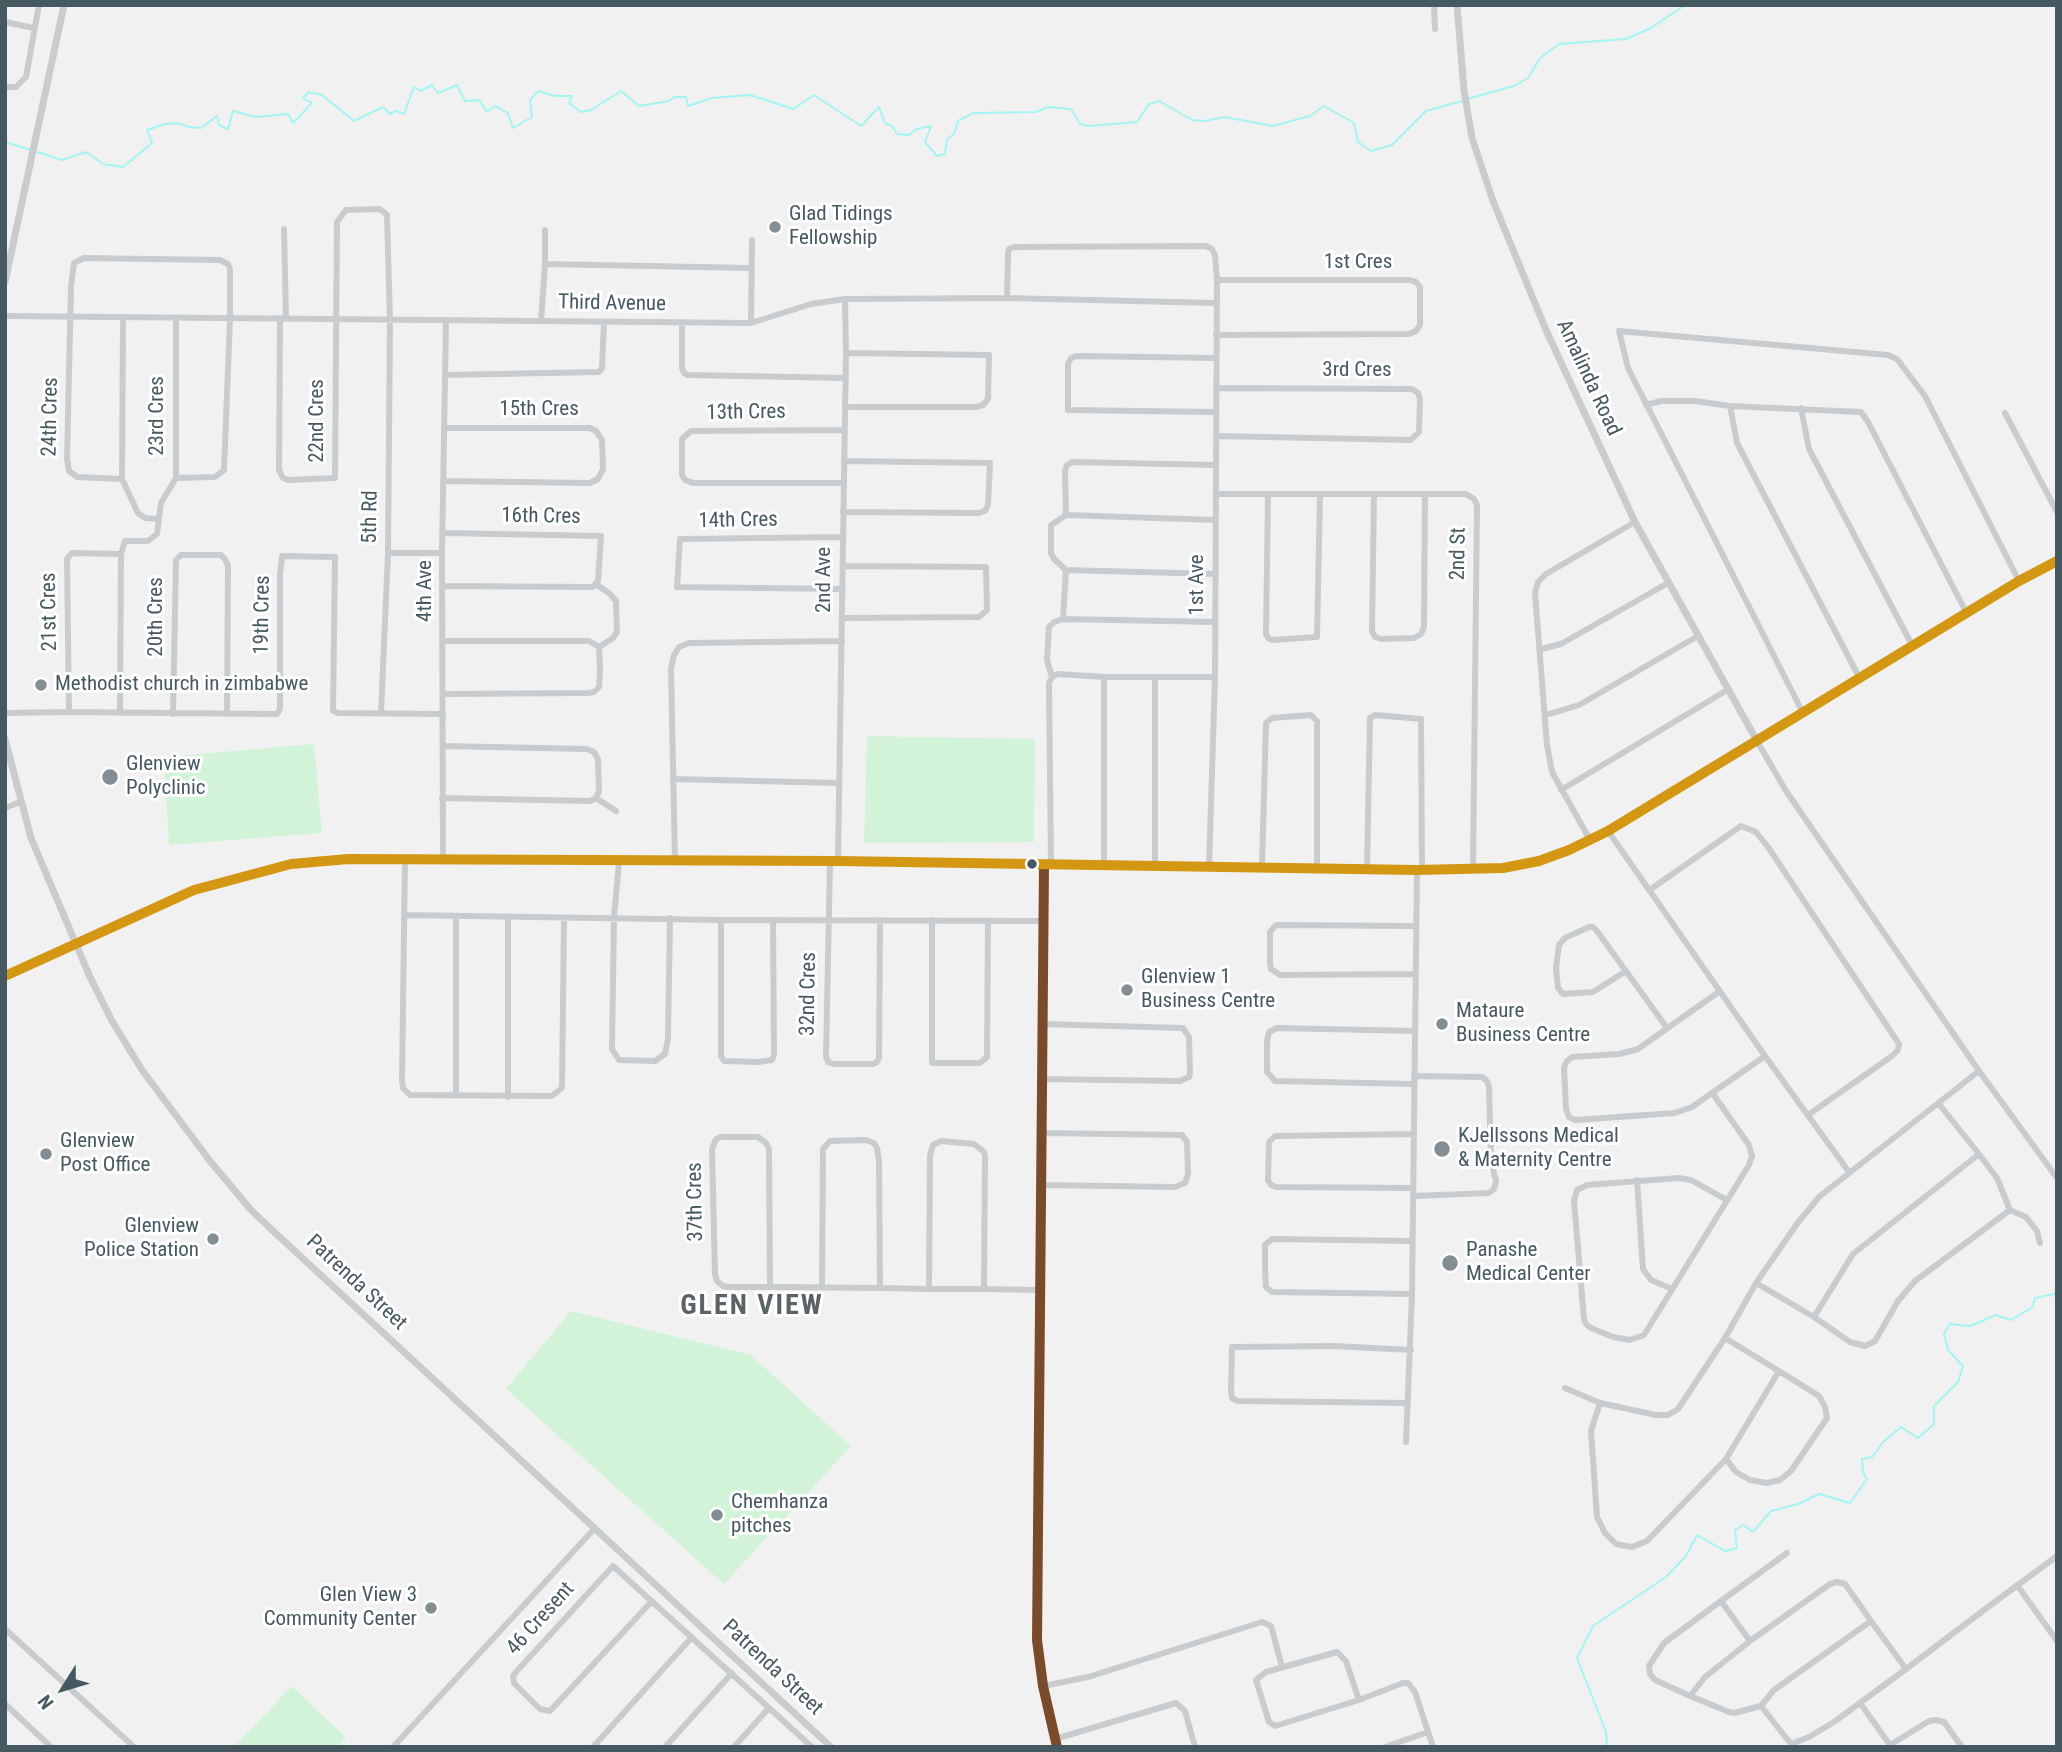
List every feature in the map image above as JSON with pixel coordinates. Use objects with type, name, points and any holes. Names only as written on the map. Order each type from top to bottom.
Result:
[{"type":"street","points":[[5,87],[16,87],[24,82],[38,5]]},
{"type":"street","points":[[5,282],[64,5]]},
{"type":"street","points":[[1434,5],[1435,29]]},
{"type":"street","name":"Amalinda Road","points":[[1457,5],[1466,103],[1477,158],[1493,201],[1546,330],[1635,522],[1757,741]]},
{"type":"street","points":[[5,22],[34,28]]},
{"type":"street","name":"5th Rd","points":[[336,319],[337,222],[346,210],[380,209],[387,215],[388,225],[390,321],[388,553],[381,713]]},
{"type":"street","points":[[283,318],[285,229]]},
{"type":"street","points":[[541,321],[545,230]]},
{"type":"street","points":[[751,324],[752,240]]},
{"type":"street","name":"1st Ave","points":[[1007,298],[1008,254],[1009,249],[1014,247],[1206,246],[1212,249],[1215,255],[1215,677],[1209,867]]},
{"type":"street","name":"24th Cres","points":[[122,479],[77,477],[67,466],[72,268],[76,261],[85,258],[224,261],[230,269],[230,318]]},
{"type":"street","points":[[545,264],[751,268]]},
{"type":"street","name":"1st Cres","points":[[1216,335],[1409,334],[1420,326],[1420,287],[1410,280],[1217,280]]},
{"type":"street","name":"Third Avenue","points":[[5,316],[751,324],[811,304],[845,299],[1007,298],[1215,303]]},
{"type":"street","name":"2nd Ave","points":[[834,861],[843,618],[845,299]]},
{"type":"street","points":[[123,318],[122,479],[138,513],[145,518],[158,519]]},
{"type":"street","name":"23rd Cres","points":[[176,319],[176,478],[215,477],[224,470],[230,318]]},
{"type":"street","name":"22nd Cres","points":[[283,318],[279,470],[283,478],[288,480],[335,478],[336,319]]},
{"type":"street","name":"4th Ave","points":[[443,860],[442,553],[446,322]]},
{"type":"street","points":[[445,375],[598,372],[602,368],[604,322]]},
{"type":"street","points":[[682,323],[682,368],[685,374],[846,378]]},
{"type":"street","points":[[1803,713],[1628,368],[1619,331],[1888,355],[1897,359],[1925,396],[2019,581]]},
{"type":"street","points":[[845,407],[983,405],[988,399],[989,355],[846,353]]},
{"type":"street","points":[[1215,411],[1068,410],[1068,364],[1071,358],[1077,356],[1216,358]]},
{"type":"street","name":"3rd Cres","points":[[1216,388],[1412,389],[1418,393],[1420,399],[1419,432],[1411,440],[1216,436]]},
{"type":"street","points":[[1646,405],[1676,400],[1730,406],[1861,412],[1967,614]]},
{"type":"street","points":[[1730,406],[1737,443],[1860,679]]},
{"type":"street","points":[[1801,408],[1809,449],[1913,647]]},
{"type":"street","points":[[2005,413],[2057,512]]},
{"type":"street","name":"15th Cres","points":[[444,428],[590,428],[596,431],[602,440],[603,469],[598,479],[590,482],[444,481]]},
{"type":"street","name":"13th Cres","points":[[843,482],[693,483],[685,480],[682,475],[682,439],[691,431],[845,430]]},
{"type":"street","points":[[843,512],[979,513],[988,505],[990,463],[844,461]]},
{"type":"street","points":[[1066,515],[1065,471],[1067,465],[1072,462],[1216,465]]},
{"type":"street","points":[[120,713],[123,543],[128,540],[148,541],[157,534],[161,503],[176,478]]},
{"type":"street","name":"2nd St","points":[[1216,494],[1466,494],[1474,499],[1477,505],[1473,870]]},
{"type":"street","points":[[1268,494],[1266,634],[1272,640],[1317,637],[1320,495]]},
{"type":"street","points":[[1374,494],[1372,631],[1375,637],[1392,639],[1414,638],[1422,634],[1424,627],[1425,494]]},
{"type":"street","points":[[1215,520],[1066,515],[1051,525],[1051,553],[1066,570],[1215,574]]},
{"type":"street","points":[[1590,840],[1552,772],[1547,745],[1535,593],[1538,582],[1546,573],[1635,522]]},
{"type":"street","name":"16th Cres","points":[[444,533],[601,536],[597,585]]},
{"type":"street","name":"14th Cres","points":[[843,537],[680,539],[677,587],[843,589]]},
{"type":"street","points":[[388,553],[442,553]]},
{"type":"street","name":"21st Cres","points":[[69,712],[67,559],[72,554],[121,554]]},
{"type":"street","name":"20th Cres","points":[[173,714],[176,560],[181,555],[220,555],[228,566],[227,714]]},
{"type":"street","name":"19th Cres","points":[[227,714],[275,714],[280,709],[282,556],[335,557],[332,707],[338,713],[381,713]]},
{"type":"street","points":[[5,976],[194,890],[256,872],[305,862],[348,859],[834,861],[1473,870],[1539,861],[1608,831],[2019,581],[2057,561]]},
{"type":"street","points":[[843,566],[986,567],[987,610],[979,617],[843,618]]},
{"type":"street","points":[[1063,619],[1066,570]]},
{"type":"street","points":[[1541,649],[1561,644],[1668,583]]},
{"type":"street","points":[[442,586],[597,585],[616,601],[617,632],[599,647]]},
{"type":"street","points":[[1195,1747],[1185,1711],[1176,1703],[1056,1743],[1037,1640],[1040,1079],[1050,680],[1047,660],[1049,627],[1063,619],[1215,622]]},
{"type":"street","points":[[1546,715],[1579,705],[1698,636]]},
{"type":"street","points":[[444,641],[589,641],[599,647]]},
{"type":"street","points":[[675,861],[671,669],[679,647],[689,643],[842,641]]},
{"type":"street","points":[[443,694],[594,692],[599,687],[599,647]]},
{"type":"street","points":[[1050,680],[1058,674],[1104,677],[1215,677]]},
{"type":"street","points":[[1104,677],[1104,865]]},
{"type":"street","points":[[1154,677],[1155,867]]},
{"type":"street","points":[[1561,790],[1729,689]]},
{"type":"street","points":[[5,713],[227,714]]},
{"type":"street","points":[[381,713],[443,714]]},
{"type":"street","points":[[1262,867],[1266,723],[1272,718],[1311,715],[1317,721],[1317,867]]},
{"type":"street","points":[[1367,868],[1370,718],[1375,715],[1421,719],[1420,870],[1415,926],[1412,1294],[1406,1442]]},
{"type":"street","name":"Patrenda Street","points":[[5,739],[31,838],[76,944],[112,1020],[142,1070],[178,1121],[251,1210],[831,1747]]},
{"type":"street","points":[[1757,741],[1786,791],[1979,1071],[2057,1178]]},
{"type":"street","points":[[442,798],[590,801],[596,798],[599,791],[598,759],[594,752],[587,749],[443,746]]},
{"type":"street","points":[[673,779],[838,783]]},
{"type":"street","points":[[596,798],[616,811]]},
{"type":"street","points":[[5,808],[20,802]]},
{"type":"street","points":[[1651,889],[1741,826],[1756,832],[1768,847],[1899,1044],[1898,1050],[1892,1056],[1808,1115]]},
{"type":"street","points":[[1608,831],[1849,1172]]},
{"type":"street","points":[[405,859],[403,1088],[415,1096],[552,1096],[562,1088],[564,918]]},
{"type":"street","name":"32nd Cres","points":[[834,861],[827,920],[828,1062],[873,1064],[879,1058],[880,920]]},
{"type":"street","points":[[619,862],[614,917],[612,1049],[618,1060],[655,1061],[665,1054],[670,918]]},
{"type":"street","points":[[405,915],[1043,921]]},
{"type":"street","points":[[456,916],[456,1096]]},
{"type":"street","points":[[508,917],[508,1097]]},
{"type":"street","points":[[722,920],[720,1056],[724,1061],[758,1062],[772,1060],[774,1055],[773,920]]},
{"type":"street","points":[[932,920],[932,1063],[980,1063],[987,1057],[988,921]]},
{"type":"street","points":[[1415,926],[1276,925],[1270,932],[1271,969],[1280,975],[1415,974]]},
{"type":"street","points":[[1626,971],[1593,992],[1563,994],[1558,988],[1556,968],[1559,945],[1565,938],[1589,926],[1593,927],[1626,971],[1667,1028]]},
{"type":"street","points":[[1720,991],[1629,1053],[1572,1057],[1567,1061],[1564,1067],[1566,1109],[1569,1117],[1574,1120],[1675,1114],[1713,1094],[1765,1056]]},
{"type":"street","points":[[1040,1079],[1180,1081],[1189,1077],[1190,1073],[1189,1037],[1183,1028],[1042,1024]]},
{"type":"street","points":[[1412,1196],[1489,1193],[1494,1189],[1496,1181],[1491,1161],[1489,1086],[1486,1080],[1482,1077],[1275,1081],[1267,1072],[1267,1041],[1269,1032],[1277,1028],[1415,1031]]},
{"type":"street","points":[[1565,1388],[1600,1403],[1656,1415],[1668,1415],[1678,1409],[1725,1338],[1756,1283],[1799,1221],[1820,1196],[1979,1071]]},
{"type":"street","points":[[1713,1094],[1749,1145],[1752,1156],[1749,1165],[1649,1330],[1630,1340],[1591,1328],[1584,1319],[1575,1193],[1587,1185],[1679,1178],[1691,1180],[1727,1200]]},
{"type":"street","points":[[1939,1104],[1960,1127],[1997,1178],[2010,1210],[2026,1217],[2037,1231],[2040,1243]]},
{"type":"street","points":[[1040,1185],[1175,1187],[1185,1183],[1188,1174],[1187,1142],[1182,1135],[1041,1133]]},
{"type":"street","points":[[1412,1188],[1276,1187],[1268,1180],[1269,1142],[1275,1136],[1413,1134]]},
{"type":"street","name":"37th Cres","points":[[721,1137],[758,1137],[769,1149],[770,1287],[728,1287],[717,1280],[712,1149],[716,1139],[721,1137]]},
{"type":"street","points":[[822,1288],[823,1149],[830,1141],[866,1140],[874,1143],[879,1161],[880,1288]]},
{"type":"street","points":[[929,1289],[930,1155],[933,1145],[940,1141],[974,1144],[985,1157],[984,1289]]},
{"type":"street","points":[[1814,1317],[1853,1254],[1979,1154]]},
{"type":"street","points":[[1637,1180],[1643,1269],[1651,1280],[1672,1289]]},
{"type":"street","points":[[1756,1283],[1850,1342],[1865,1346],[1875,1341],[1898,1301],[1915,1281],[2010,1210]]},
{"type":"street","points":[[1412,1241],[1272,1239],[1265,1245],[1266,1287],[1272,1292],[1412,1294]]},
{"type":"street","points":[[770,1287],[1040,1290]]},
{"type":"street","points":[[1725,1338],[1819,1396],[1827,1418],[1791,1471],[1780,1480],[1750,1480],[1736,1472],[1726,1459]]},
{"type":"street","points":[[1408,1403],[1238,1401],[1232,1398],[1231,1392],[1232,1347],[1334,1346],[1410,1350]]},
{"type":"street","points":[[1600,1403],[1591,1432],[1597,1517],[1605,1533],[1616,1544],[1632,1547],[1647,1541],[1726,1459],[1779,1371]]},
{"type":"street","points":[[393,1747],[596,1528]]},
{"type":"street","points":[[1787,1553],[1664,1643],[1649,1666],[1650,1674],[1655,1680],[1729,1712],[1743,1711],[1760,1706],[1774,1690],[1871,1621]]},
{"type":"street","points":[[1760,1706],[1791,1744],[1834,1723],[2057,1556]]},
{"type":"street","name":"46 Cresent","points":[[613,1566],[652,1601],[550,1711],[540,1709],[514,1683],[513,1676],[516,1672],[613,1566]]},
{"type":"street","points":[[1690,1696],[1705,1677],[1751,1641],[1830,1584],[1837,1582],[1845,1584],[1906,1669]]},
{"type":"street","points":[[2017,1585],[2057,1641]]},
{"type":"street","points":[[652,1601],[810,1746]]},
{"type":"street","points":[[1721,1601],[1751,1641]]},
{"type":"street","points":[[1044,1686],[1088,1677],[1262,1622],[1270,1626],[1282,1667]]},
{"type":"street","points":[[5,1629],[134,1747]]},
{"type":"street","points":[[593,1747],[692,1637]]},
{"type":"street","points":[[1359,1700],[1346,1661],[1341,1654],[1332,1652],[1266,1672],[1256,1680],[1268,1719],[1271,1725],[1279,1726],[1359,1700],[1408,1683],[1415,1692],[1433,1747]]},
{"type":"street","points":[[664,1747],[732,1674]]},
{"type":"street","points":[[1860,1703],[1890,1746],[1929,1721],[1936,1720],[1944,1721],[1962,1747]]},
{"type":"street","points":[[5,1704],[51,1747]]},
{"type":"street","points":[[734,1747],[769,1708]]},
{"type":"street","points":[[1385,1747],[1428,1732]]},
{"type":"green space","points":[[867,736],[1035,739],[1034,842],[864,843]]},
{"type":"green space","points":[[314,744],[322,833],[169,845],[164,757]]},
{"type":"green space","name":"Chemhanza pitches","points":[[571,1311],[751,1355],[851,1446],[724,1584],[506,1389]]},
{"type":"green space","points":[[292,1686],[346,1738],[338,1747],[234,1747]]},
{"type":"waterway","points":[[1467,99],[1514,86],[1528,78],[1540,58],[1559,44],[1626,39],[1651,28],[1685,5]]},
{"type":"waterway","points":[[37,152],[62,160],[86,152],[103,164],[123,167],[152,143],[147,130],[165,124],[178,123],[201,128],[217,116],[219,125],[228,129],[233,111],[256,117],[288,114],[293,123],[312,103],[303,98],[309,92],[322,95],[354,121],[383,107],[390,114],[396,111],[404,114],[414,87],[421,91],[432,85],[438,93],[457,85],[465,101],[479,100],[487,112],[495,106],[508,113],[513,128],[532,117],[530,100],[538,91],[555,96],[572,96],[569,103],[581,112],[591,110],[621,91],[639,106],[669,101],[674,97],[686,97],[688,106],[712,98],[750,95],[793,109],[814,95],[861,126],[879,107],[885,123],[892,126],[897,134],[909,135],[917,129],[931,126],[925,142],[937,156],[945,154],[947,139],[954,134],[958,121],[973,113],[1036,112],[1048,107],[1071,109],[1080,124],[1089,126],[1137,122],[1149,104],[1159,101],[1192,120],[1206,121],[1224,117],[1273,126],[1310,116],[1324,106],[1354,123],[1358,142],[1371,151],[1392,145],[1426,111],[1462,101]]},
{"type":"waterway","points":[[5,142],[31,150]]},
{"type":"waterway","points":[[1607,1747],[1606,1732],[1577,1658],[1593,1626],[1666,1577],[1686,1556],[1697,1535],[1725,1551],[1737,1548],[1735,1530],[1743,1525],[1753,1532],[1771,1511],[1798,1504],[1819,1494],[1850,1503],[1867,1479],[1863,1472],[1862,1459],[1872,1457],[1884,1441],[1901,1427],[1918,1438],[1934,1424],[1934,1406],[1958,1382],[1963,1366],[1948,1350],[1944,1334],[1950,1324],[1970,1326],[1996,1315],[2011,1320],[2033,1307],[2035,1298],[2054,1294],[2057,1290]]},
{"type":"transit line","points":[[5,976],[194,890],[291,864],[348,859],[838,861],[1417,870],[1503,868],[1539,861],[1608,831],[2019,581],[2057,561]]},
{"type":"transit line","points":[[1044,866],[1037,1640],[1043,1686],[1057,1747]]},
{"type":"place","name":"Glad Tidings Fellowship","points":[[775,227]]},
{"type":"place","name":"Methodist church in zimbabwe","points":[[41,685]]},
{"type":"place","name":"Glenview Polyclinic","points":[[110,777]]},
{"type":"place","name":"Glenview 1 Business Centre","points":[[1127,990]]},
{"type":"place","name":"Mataure Business Centre","points":[[1442,1024]]},
{"type":"place","name":"KJellssons Medical & Maternity Centre","points":[[1442,1149]]},
{"type":"place","name":"Glenview Post Office","points":[[46,1154]]},
{"type":"place","name":"Glenview Police Station","points":[[213,1239]]},
{"type":"place","name":"Panashe Medical Center","points":[[1450,1263]]},
{"type":"place","name":"Chemhanza pitches","points":[[717,1515]]},
{"type":"place","name":"Glen View 3 Community Center","points":[[431,1608]]},
{"type":"district","name":"GLEN VIEW","points":[[752,1307]]}]
